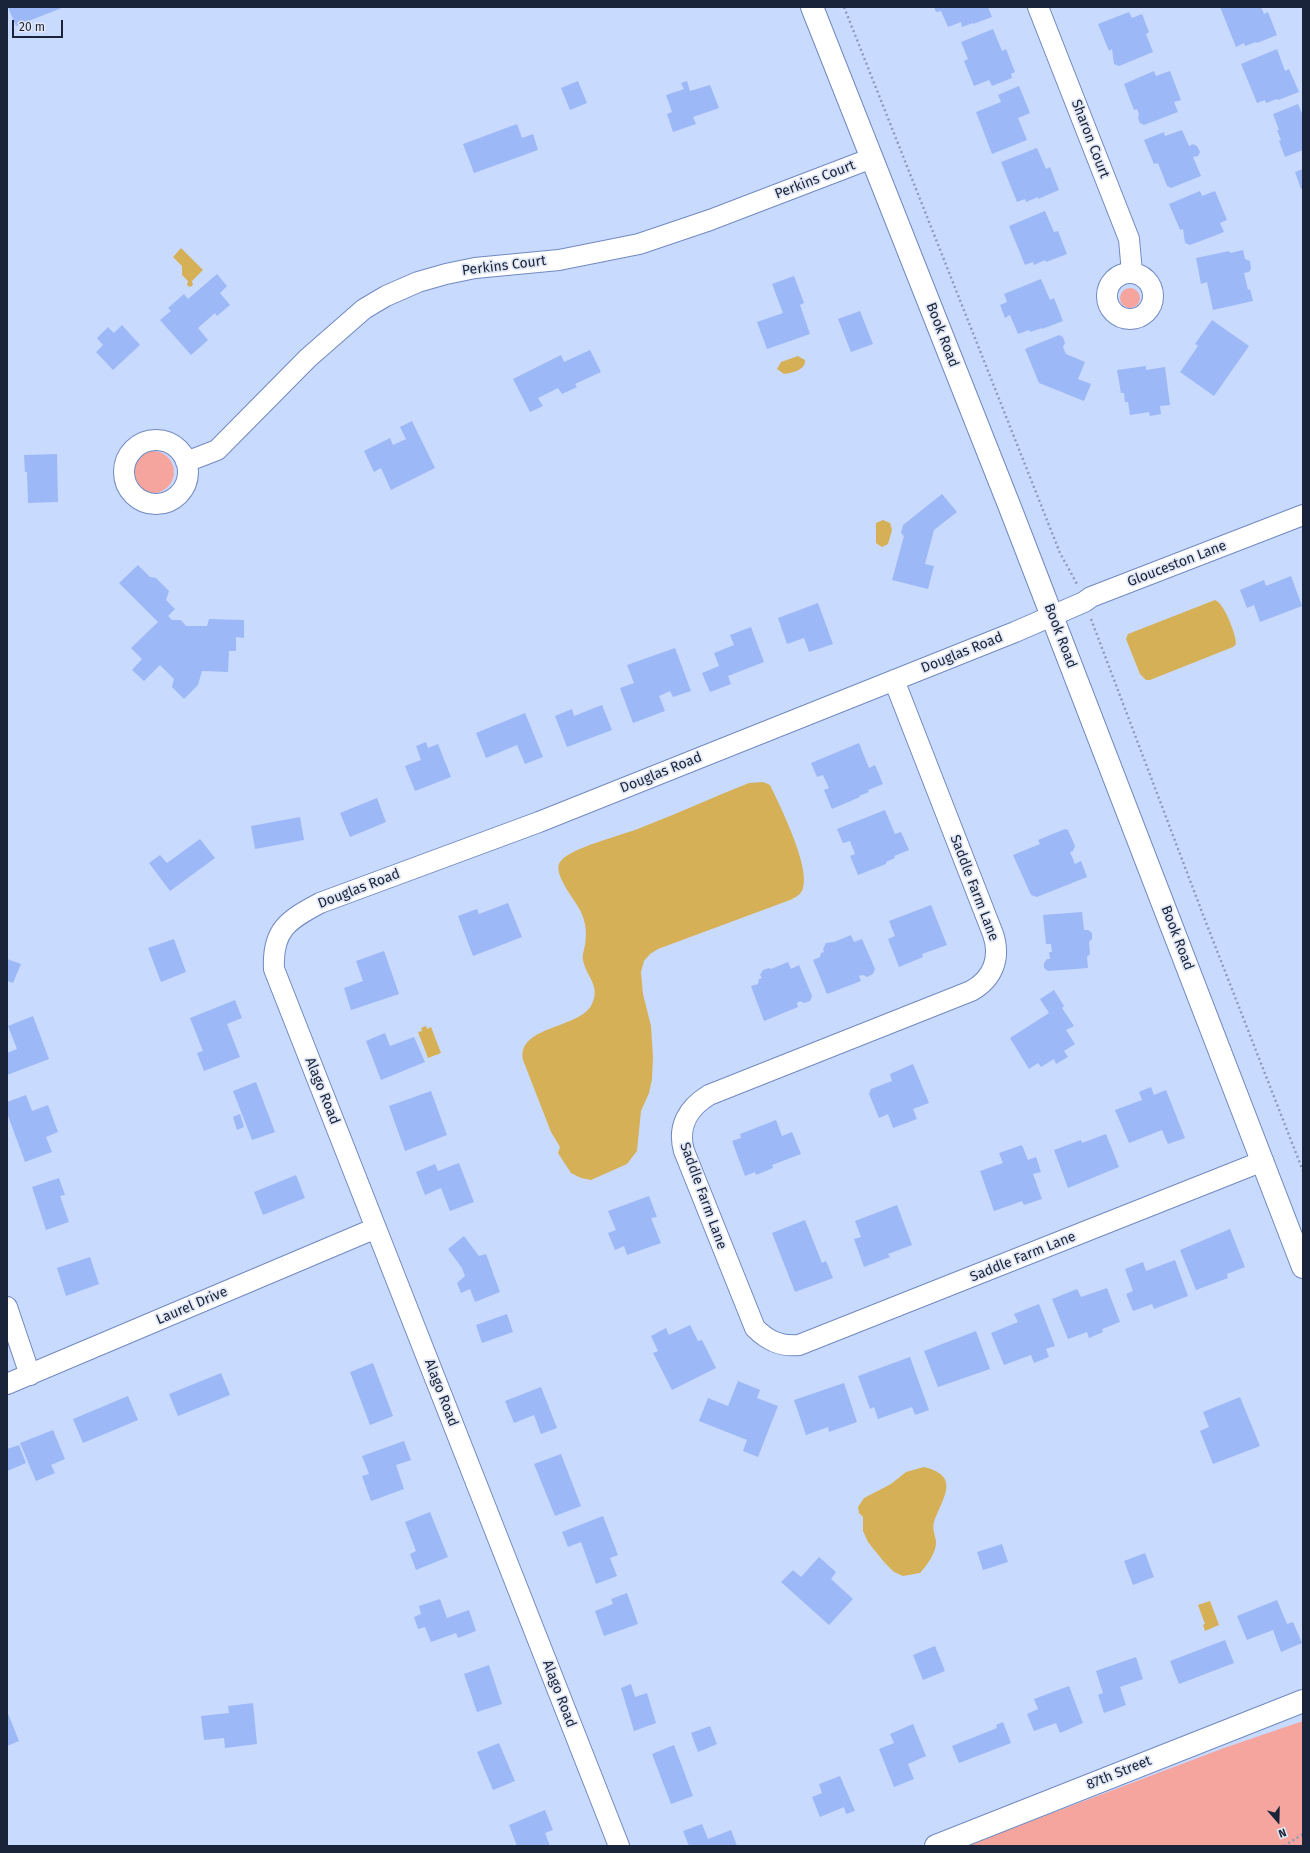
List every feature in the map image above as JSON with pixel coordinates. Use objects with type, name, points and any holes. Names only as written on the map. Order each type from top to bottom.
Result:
[{"type":"street","name":"Book Road","points":[[812,7],[1052,616],[1303,1267]]},
{"type":"street","name":"Sharon Court","points":[[1038,7],[1129,239],[1132,273]]},
{"type":"street","name":"Perkins Court","points":[[186,462],[217,450],[308,358],[364,309],[386,296],[418,282],[475,268],[559,260],[639,244],[710,220],[872,158]]},
{"type":"street","name":"Glouceston Lane","points":[[1052,616],[1084,602],[1091,597],[1303,515]]},
{"type":"street","name":"Douglas Road","points":[[277,938],[286,926],[297,916],[320,903],[539,822],[1052,616]]},
{"type":"street","name":"Saddle Farm Lane","points":[[894,680],[993,934],[996,943],[996,962],[988,979],[971,991],[709,1094],[699,1101],[687,1115],[682,1128],[681,1138],[684,1151],[755,1328],[776,1343],[791,1346],[799,1345],[1263,1161]]},
{"type":"street","name":"Alago Road","points":[[277,938],[273,952],[274,969],[619,1846]]},
{"type":"street","name":"Laurel Drive","points":[[7,1384],[376,1228]]},
{"type":"street","points":[[7,1307],[30,1375]]},
{"type":"street","name":"87th Street","points":[[936,1846],[1303,1701]]},
{"type":"path","points":[[844,7],[1060,553],[1078,586]]},
{"type":"path","points":[[1090,618],[1205,920],[1303,1171]]},
{"type":"path","points":[[1284,1846],[1303,1834]]},
{"type":"shaded area","points":[[181,248],[203,270],[192,281],[193,285],[190,287],[187,285],[188,281],[182,275],[182,266],[173,257]]},
{"type":"shaded area","points":[[1126,288],[1134,288],[1140,294],[1140,302],[1134,308],[1126,308],[1120,302],[1120,294]]},
{"type":"shaded area","points":[[798,356],[805,360],[805,363],[801,369],[784,374],[777,369],[781,362]]},
{"type":"shaded area","points":[[149,451],[157,451],[165,454],[171,460],[174,472],[171,484],[165,490],[157,493],[149,493],[141,490],[135,484],[132,476],[132,468],[135,460],[141,454]]},
{"type":"shaded area","points":[[883,520],[890,523],[892,530],[888,544],[882,547],[876,543],[876,523]]},
{"type":"shaded area","points":[[1215,600],[1222,607],[1229,619],[1236,644],[1233,647],[1150,680],[1146,680],[1140,674],[1126,639],[1128,634]]},
{"type":"shaded area","points":[[763,782],[770,785],[793,836],[802,866],[804,878],[803,888],[798,896],[790,900],[658,949],[650,954],[644,961],[641,972],[643,994],[651,1026],[653,1057],[652,1079],[649,1093],[641,1111],[637,1151],[627,1164],[591,1180],[581,1178],[571,1173],[558,1153],[560,1147],[551,1132],[523,1060],[524,1049],[529,1040],[538,1034],[584,1014],[591,1006],[594,999],[594,987],[583,958],[586,936],[585,923],[580,910],[561,879],[558,867],[560,862],[574,852],[597,842],[654,823],[749,783]]},
{"type":"shaded area","points":[[426,1026],[427,1029],[431,1027],[441,1053],[428,1058],[418,1032],[422,1031],[421,1028]]},
{"type":"shaded area","points":[[924,1467],[936,1471],[943,1476],[946,1482],[944,1497],[933,1524],[936,1545],[931,1558],[920,1573],[903,1576],[894,1572],[868,1542],[863,1531],[863,1517],[859,1513],[858,1507],[864,1498],[891,1484],[906,1472]]},
{"type":"shaded area","points":[[1210,1601],[1219,1625],[1205,1631],[1203,1625],[1205,1624],[1198,1605]]},
{"type":"shaded area","points":[[1303,1721],[1303,1846],[965,1846],[1224,1748]]},
{"type":"building","points":[[8,7],[64,7],[16,26]]},
{"type":"building","points":[[934,7],[988,7],[992,17],[962,27],[961,22],[948,27],[941,11],[936,12]]},
{"type":"building","points":[[1220,7],[1261,7],[1264,14],[1268,12],[1277,35],[1257,43],[1256,42],[1245,46],[1244,43],[1236,47]]},
{"type":"building","points":[[1129,12],[1132,18],[1142,14],[1149,32],[1146,34],[1153,52],[1119,66],[1114,64],[1112,49],[1109,51],[1098,24]]},
{"type":"building","points":[[993,29],[1002,51],[1006,49],[1015,72],[1011,74],[1012,78],[992,86],[989,80],[974,86],[964,61],[968,59],[961,42]]},
{"type":"building","points":[[1277,49],[1285,71],[1289,69],[1299,92],[1278,100],[1277,99],[1266,103],[1265,100],[1257,103],[1241,64]]},
{"type":"building","points":[[1154,71],[1156,76],[1170,71],[1181,100],[1174,102],[1178,112],[1144,125],[1140,123],[1137,109],[1134,110],[1124,84]]},
{"type":"building","points":[[578,81],[587,103],[570,110],[561,88]]},
{"type":"building","points":[[687,81],[690,91],[710,85],[719,108],[693,117],[696,124],[673,132],[667,114],[672,112],[666,95],[684,89],[681,83]]},
{"type":"building","points":[[1019,86],[1030,113],[1018,118],[1027,140],[992,154],[976,112],[1001,102],[998,95]]},
{"type":"building","points":[[1298,104],[1303,116],[1303,150],[1285,157],[1279,141],[1281,140],[1277,130],[1279,130],[1273,114]]},
{"type":"building","points":[[517,124],[522,138],[533,134],[538,150],[474,173],[463,144]]},
{"type":"building","points":[[1182,130],[1189,146],[1193,144],[1197,146],[1200,152],[1198,156],[1193,157],[1201,176],[1171,188],[1167,186],[1158,163],[1154,164],[1144,140],[1164,132],[1165,136]]},
{"type":"building","points":[[1037,148],[1046,169],[1050,167],[1059,190],[1038,199],[1038,197],[1026,202],[1025,199],[1017,202],[1001,162]]},
{"type":"building","points":[[1303,169],[1303,188],[1301,189],[1295,172]]},
{"type":"building","points":[[1200,191],[1202,196],[1215,191],[1227,220],[1220,223],[1224,232],[1190,245],[1185,243],[1183,229],[1180,230],[1169,204]]},
{"type":"building","points":[[1045,211],[1054,232],[1058,231],[1067,254],[1046,262],[1045,260],[1034,265],[1033,262],[1025,265],[1009,226]]},
{"type":"building","points":[[1243,250],[1245,259],[1250,261],[1251,269],[1249,272],[1244,273],[1248,290],[1250,289],[1253,301],[1213,310],[1207,282],[1201,284],[1196,258],[1229,251],[1230,253]]},
{"type":"building","points":[[217,274],[227,286],[220,293],[230,305],[217,316],[215,313],[198,328],[208,340],[191,355],[160,320],[171,311],[168,308],[184,294],[188,299]]},
{"type":"building","points":[[794,276],[804,303],[800,305],[810,334],[767,349],[757,322],[783,313],[772,284]]},
{"type":"building","points":[[1041,279],[1050,300],[1054,298],[1063,321],[1042,329],[1030,332],[1029,330],[1018,334],[1010,315],[1005,318],[1000,305],[1007,302],[1004,294]]},
{"type":"building","points":[[860,311],[873,344],[851,352],[838,319]]},
{"type":"building","points":[[1212,320],[1249,346],[1214,396],[1180,372],[1198,346],[1195,344]]},
{"type":"building","points":[[122,325],[140,345],[113,370],[96,352],[103,345],[97,338],[108,327],[114,333]]},
{"type":"building","points":[[1059,335],[1063,337],[1065,343],[1063,347],[1066,354],[1085,362],[1078,379],[1091,384],[1084,401],[1039,383],[1025,349]]},
{"type":"building","points":[[590,350],[601,372],[575,384],[577,387],[562,394],[558,388],[538,398],[543,406],[530,412],[513,379],[561,355],[564,362]]},
{"type":"building","points":[[1146,366],[1146,370],[1165,367],[1170,405],[1160,406],[1161,414],[1150,416],[1149,412],[1130,415],[1128,402],[1125,402],[1124,393],[1121,393],[1117,370]]},
{"type":"building","points":[[412,421],[435,468],[391,490],[381,468],[374,472],[364,451],[390,438],[393,445],[406,439],[400,427]]},
{"type":"building","points":[[57,454],[58,502],[28,503],[27,472],[25,472],[24,455]]},
{"type":"building","points":[[942,494],[957,512],[934,530],[925,564],[934,566],[928,589],[892,580],[904,536],[901,533],[903,525]]},
{"type":"building","points":[[138,565],[150,577],[156,578],[169,591],[166,600],[175,609],[168,616],[172,620],[181,620],[186,626],[207,626],[209,619],[244,620],[244,638],[236,637],[236,651],[229,651],[228,672],[202,671],[198,685],[184,699],[172,687],[174,679],[160,665],[144,681],[132,670],[142,659],[131,648],[158,622],[119,583]]},
{"type":"building","points":[[1291,576],[1302,606],[1260,622],[1254,605],[1247,608],[1240,590],[1264,580],[1266,586]]},
{"type":"building","points":[[818,603],[833,644],[809,652],[804,638],[787,644],[778,618]]},
{"type":"building","points":[[751,627],[764,662],[728,676],[731,684],[710,692],[702,673],[719,666],[714,653],[734,645],[730,635]]},
{"type":"building","points":[[675,648],[691,691],[673,697],[670,691],[659,696],[665,711],[633,723],[620,688],[634,683],[627,665]]},
{"type":"building","points":[[602,705],[612,730],[567,747],[555,716],[572,709],[574,716]]},
{"type":"building","points":[[525,713],[543,757],[525,764],[517,745],[486,758],[476,733]]},
{"type":"building","points":[[426,742],[428,748],[438,744],[451,777],[415,791],[405,766],[421,760],[416,746]]},
{"type":"building","points":[[859,743],[869,768],[875,765],[883,784],[868,790],[869,792],[859,796],[860,797],[832,809],[824,790],[829,788],[823,775],[817,777],[811,763]]},
{"type":"building","points":[[377,798],[386,822],[350,837],[340,813]]},
{"type":"building","points":[[885,810],[895,834],[901,832],[909,850],[894,856],[895,858],[886,862],[886,864],[858,875],[850,856],[855,854],[850,841],[843,843],[837,829]]},
{"type":"building","points":[[300,817],[304,840],[255,849],[251,826]]},
{"type":"building","points":[[1065,829],[1068,830],[1075,846],[1073,851],[1070,852],[1075,864],[1081,861],[1087,877],[1037,897],[1031,895],[1013,855],[1040,844],[1038,840]]},
{"type":"building","points":[[200,839],[215,858],[170,891],[149,863],[160,855],[167,863]]},
{"type":"building","points":[[508,903],[522,937],[473,956],[458,916],[477,909],[479,914]]},
{"type":"building","points":[[931,905],[947,945],[922,954],[923,957],[899,967],[888,939],[895,936],[889,921]]},
{"type":"building","points":[[1082,912],[1084,930],[1088,930],[1092,933],[1092,939],[1089,942],[1090,954],[1087,957],[1088,968],[1048,971],[1044,968],[1044,963],[1047,959],[1050,959],[1049,952],[1052,952],[1051,944],[1046,944],[1043,915]]},
{"type":"building","points":[[851,935],[854,942],[862,939],[875,969],[873,974],[867,977],[863,975],[859,976],[861,981],[827,994],[813,960],[820,957],[821,953],[824,952],[823,949],[826,943],[834,942]]},
{"type":"building","points":[[174,939],[186,972],[161,982],[148,948]]},
{"type":"building","points":[[384,951],[399,994],[351,1010],[344,988],[363,981],[356,961]]},
{"type":"building","points":[[7,959],[21,964],[13,983],[7,981]]},
{"type":"building","points":[[788,962],[791,969],[799,965],[812,996],[810,1001],[804,1003],[800,1001],[797,1003],[798,1007],[764,1021],[751,986],[758,984],[759,979],[762,978],[760,975],[763,970],[769,968],[771,969]]},
{"type":"building","points":[[1054,990],[1064,1006],[1062,1008],[1074,1026],[1066,1030],[1075,1044],[1064,1051],[1068,1057],[1056,1064],[1054,1059],[1041,1067],[1038,1063],[1029,1069],[1010,1038],[1049,1013],[1040,999]]},
{"type":"building","points":[[235,1000],[242,1018],[227,1024],[240,1057],[204,1071],[197,1053],[203,1051],[190,1018]]},
{"type":"building","points":[[33,1016],[49,1059],[7,1075],[7,1053],[17,1049],[8,1026]]},
{"type":"building","points":[[385,1033],[390,1046],[414,1037],[425,1062],[381,1080],[366,1041]]},
{"type":"building","points":[[913,1064],[929,1103],[913,1109],[917,1119],[893,1128],[888,1114],[879,1118],[869,1094],[871,1089],[892,1081],[890,1074]]},
{"type":"building","points":[[256,1082],[275,1132],[252,1140],[233,1091]]},
{"type":"building","points":[[1151,1087],[1154,1095],[1166,1090],[1185,1138],[1168,1144],[1162,1130],[1129,1143],[1115,1110],[1142,1100],[1139,1092]]},
{"type":"building","points":[[431,1091],[447,1135],[405,1151],[389,1106]]},
{"type":"building","points":[[26,1095],[32,1111],[48,1105],[58,1132],[46,1137],[52,1152],[25,1162],[7,1113],[7,1102]]},
{"type":"building","points":[[240,1114],[244,1127],[237,1130],[233,1117]]},
{"type":"building","points":[[776,1120],[782,1136],[792,1132],[801,1154],[772,1165],[773,1168],[756,1175],[755,1172],[745,1176],[732,1141],[741,1138],[740,1134]]},
{"type":"building","points":[[1106,1134],[1119,1167],[1068,1188],[1054,1150],[1081,1140],[1082,1143]]},
{"type":"building","points":[[1022,1145],[1028,1160],[1036,1157],[1041,1172],[1033,1174],[1042,1199],[1024,1205],[1022,1201],[994,1211],[980,1171],[1003,1163],[999,1153]]},
{"type":"building","points":[[459,1163],[474,1202],[450,1211],[441,1188],[425,1195],[416,1172],[435,1164],[438,1171]]},
{"type":"building","points":[[296,1175],[305,1198],[263,1215],[254,1192]]},
{"type":"building","points":[[59,1178],[65,1195],[60,1196],[69,1222],[46,1230],[32,1187]]},
{"type":"building","points":[[649,1196],[657,1217],[651,1218],[661,1243],[627,1255],[624,1246],[615,1250],[608,1233],[616,1230],[608,1211]]},
{"type":"building","points":[[897,1205],[912,1245],[888,1254],[890,1257],[864,1267],[854,1239],[861,1237],[855,1221]]},
{"type":"building","points":[[805,1220],[822,1263],[826,1261],[833,1278],[795,1292],[772,1233]]},
{"type":"building","points":[[1230,1229],[1245,1267],[1227,1274],[1228,1278],[1196,1290],[1180,1250]]},
{"type":"building","points":[[464,1236],[479,1256],[486,1254],[500,1292],[475,1302],[470,1289],[461,1293],[457,1283],[465,1276],[462,1268],[448,1249]]},
{"type":"building","points":[[90,1257],[99,1284],[66,1296],[57,1268]]},
{"type":"building","points":[[1175,1260],[1188,1296],[1154,1309],[1152,1304],[1133,1311],[1126,1294],[1133,1291],[1125,1269],[1143,1262],[1146,1271]]},
{"type":"building","points":[[1107,1288],[1120,1322],[1102,1329],[1103,1332],[1089,1338],[1087,1332],[1068,1339],[1052,1299],[1077,1289],[1081,1297]]},
{"type":"building","points":[[1039,1304],[1055,1346],[1046,1349],[1049,1357],[1034,1363],[1031,1355],[1004,1365],[991,1333],[1018,1322],[1014,1314]]},
{"type":"building","points":[[507,1314],[513,1332],[482,1343],[476,1325]]},
{"type":"building","points":[[690,1325],[698,1341],[702,1340],[716,1368],[672,1390],[653,1353],[658,1351],[651,1336],[666,1328],[669,1335]]},
{"type":"building","points":[[976,1331],[990,1369],[938,1387],[924,1351]]},
{"type":"building","points":[[910,1357],[929,1410],[915,1415],[912,1407],[878,1419],[874,1407],[870,1409],[858,1376]]},
{"type":"building","points":[[373,1363],[393,1416],[370,1425],[350,1372]]},
{"type":"building","points":[[221,1373],[230,1395],[178,1416],[169,1394]]},
{"type":"building","points":[[738,1381],[760,1390],[757,1398],[778,1406],[758,1457],[743,1451],[747,1440],[699,1421],[708,1398],[728,1406]]},
{"type":"building","points":[[844,1383],[857,1422],[829,1432],[828,1427],[806,1435],[794,1400]]},
{"type":"building","points":[[541,1387],[557,1428],[541,1434],[534,1415],[514,1423],[505,1401]]},
{"type":"building","points":[[128,1396],[138,1420],[83,1443],[73,1419]]},
{"type":"building","points":[[1240,1397],[1260,1446],[1213,1464],[1200,1431],[1209,1427],[1203,1412]]},
{"type":"building","points":[[53,1430],[65,1459],[51,1465],[55,1473],[36,1481],[20,1443]]},
{"type":"building","points":[[404,1441],[411,1460],[396,1465],[404,1489],[371,1501],[362,1476],[369,1474],[362,1456]]},
{"type":"building","points":[[19,1445],[26,1463],[7,1471],[7,1449]]},
{"type":"building","points":[[561,1454],[581,1506],[555,1516],[534,1464]]},
{"type":"building","points":[[430,1512],[448,1557],[416,1570],[410,1554],[416,1551],[405,1522]]},
{"type":"building","points":[[603,1516],[618,1555],[610,1558],[617,1576],[596,1584],[581,1542],[568,1547],[562,1532]]},
{"type":"building","points":[[1002,1544],[1008,1562],[983,1570],[977,1552]]},
{"type":"building","points":[[1145,1553],[1154,1577],[1133,1585],[1124,1561]]},
{"type":"building","points":[[819,1557],[836,1572],[831,1579],[853,1599],[829,1625],[781,1582],[793,1570],[801,1577]]},
{"type":"building","points":[[627,1593],[638,1624],[604,1636],[595,1611],[613,1604],[611,1599]]},
{"type":"building","points":[[440,1599],[447,1618],[469,1610],[476,1631],[458,1638],[456,1633],[431,1642],[425,1627],[418,1629],[414,1617],[421,1614],[419,1606]]},
{"type":"building","points":[[1277,1600],[1287,1624],[1293,1622],[1302,1643],[1281,1652],[1273,1630],[1247,1640],[1237,1616]]},
{"type":"building","points":[[1225,1640],[1234,1663],[1179,1684],[1170,1661]]},
{"type":"building","points":[[935,1646],[945,1671],[923,1680],[913,1655]]},
{"type":"building","points":[[1136,1657],[1143,1679],[1120,1687],[1126,1705],[1104,1713],[1098,1695],[1103,1693],[1096,1671]]},
{"type":"building","points":[[489,1665],[502,1704],[477,1712],[464,1674]]},
{"type":"building","points":[[631,1684],[635,1697],[647,1693],[656,1723],[634,1731],[621,1688]]},
{"type":"building","points":[[1069,1686],[1083,1723],[1060,1733],[1056,1723],[1034,1731],[1027,1714],[1038,1709],[1034,1699]]},
{"type":"building","points":[[253,1703],[257,1744],[225,1748],[224,1738],[204,1740],[201,1716],[229,1713],[228,1706]]},
{"type":"building","points":[[7,1711],[19,1741],[7,1746]]},
{"type":"building","points":[[1003,1722],[1011,1743],[959,1763],[952,1746],[997,1728],[996,1725]]},
{"type":"building","points":[[913,1724],[926,1756],[908,1764],[914,1779],[894,1787],[879,1749],[894,1743],[890,1734]]},
{"type":"building","points":[[710,1726],[717,1744],[698,1752],[691,1733]]},
{"type":"building","points":[[499,1743],[515,1781],[493,1790],[477,1752]]},
{"type":"building","points":[[674,1745],[693,1796],[671,1804],[652,1754]]},
{"type":"building","points":[[840,1776],[855,1811],[846,1814],[844,1807],[820,1817],[812,1797],[822,1793],[819,1784]]},
{"type":"building","points":[[545,1810],[553,1830],[545,1833],[550,1846],[517,1846],[509,1825]]},
{"type":"building","points":[[702,1824],[708,1839],[731,1830],[737,1846],[689,1846],[683,1831]]}]
